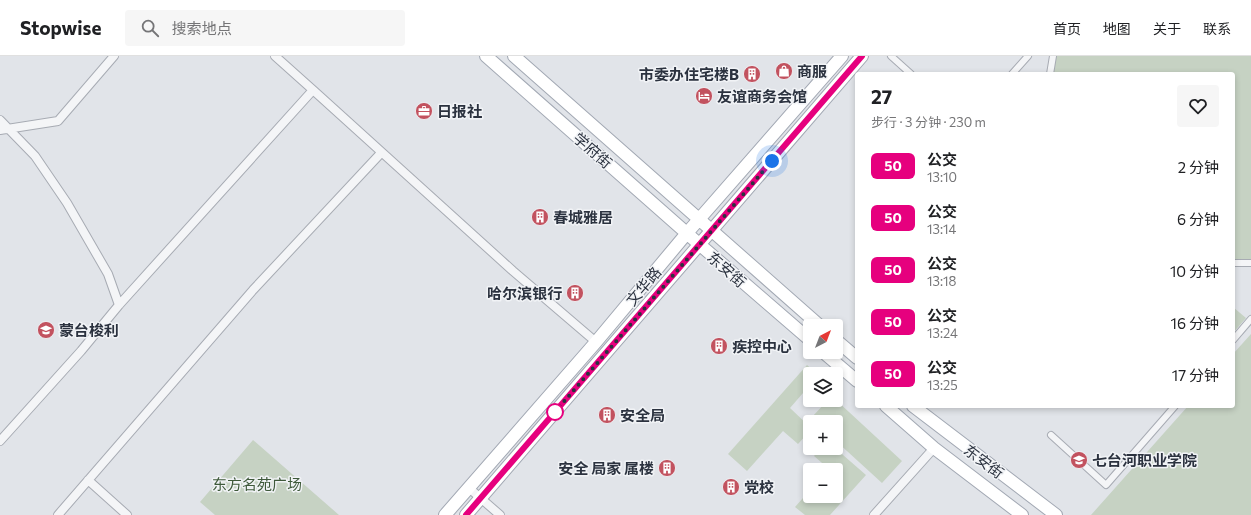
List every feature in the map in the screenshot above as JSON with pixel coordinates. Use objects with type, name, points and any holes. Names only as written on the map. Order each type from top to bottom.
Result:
[{"type":"main road","name":"学府街","points":[[486,56],[699,244]]},
{"type":"main road","name":"学府街","points":[[514,56],[712,231]]},
{"type":"main road","name":"文华路","points":[[445,515],[596,342],[687,233],[700,221],[842,56]]},
{"type":"main road","name":"文华路","points":[[466,515],[862,56]]},
{"type":"main road","name":"东安街","points":[[712,231],[812,319]]},
{"type":"main road","name":"东安街","points":[[699,244],[803,334]]},
{"type":"main road","points":[[843,346],[855,356]]},
{"type":"main road","points":[[832,359],[855,379]]},
{"type":"main road","name":"东安街","points":[[888,408],[934,448],[1022,515]]},
{"type":"main road","name":"东安街","points":[[916,408],[1056,515]]},
{"type":"street","points":[[0,130],[58,121],[114,56]]},
{"type":"street","points":[[275,56],[381,153],[596,342]]},
{"type":"street","points":[[891,56],[909,72]]},
{"type":"street","points":[[1014,72],[1028,56]]},
{"type":"street","points":[[1050,72],[1053,56]]},
{"type":"street","points":[[0,441],[81,351],[119,305],[313,90]]},
{"type":"street","points":[[0,120],[35,156],[66,203],[108,274],[119,305]]},
{"type":"street","points":[[58,515],[253,290],[381,153]]},
{"type":"street","points":[[1235,263],[1251,263]]},
{"type":"street","points":[[1235,338],[1251,319]]},
{"type":"street","points":[[1051,435],[1106,485],[1173,408]]},
{"type":"street","points":[[874,515],[934,448]]},
{"type":"street","points":[[88,480],[127,515]]},
{"type":"street","points":[[469,488],[500,515]]},
{"type":"green space","points":[[1053,56],[1251,56],[1251,263],[1235,263],[1235,72],[1050,72]]},
{"type":"green space","points":[[1235,309],[1246,318],[1235,331]]},
{"type":"green space","points":[[1251,334],[1251,515],[1091,515],[1186,408],[1235,408],[1235,352]]},
{"type":"green space","points":[[803,370],[803,393],[790,408],[803,420],[803,439],[798,444],[783,431],[747,471],[728,454]]},
{"type":"green space","points":[[843,406],[902,461],[882,483],[843,447],[843,415],[814,415],[821,407]]},
{"type":"green space","name":"东方名苑广场","points":[[253,440],[339,515],[215,515],[200,502]]},
{"type":"green space","points":[[843,455],[866,475],[843,501],[843,463],[822,463],[814,456]]},
{"type":"green space","points":[[803,498],[803,503],[841,503],[830,515],[805,515],[795,507]]},
{"type":"bus line","name":"50","points":[[466,515],[862,56]]},
{"type":"place","name":"商服","points":[[784,71]]},
{"type":"place","name":"市委办住宅楼B","points":[[752,74]]},
{"type":"place","name":"友谊商务会馆","points":[[704,96]]},
{"type":"place","name":"日报社","points":[[424,111]]},
{"type":"place","name":"春城雅居","points":[[540,217]]},
{"type":"place","name":"哈尔滨银行","points":[[575,293]]},
{"type":"place","name":"蒙台梭利","points":[[46,330]]},
{"type":"place","name":"疾控中心","points":[[719,346]]},
{"type":"place","name":"安全局","points":[[607,415]]},
{"type":"place","name":"七台河职业学院","points":[[1079,460]]},
{"type":"place","name":"安全 局家 属楼","points":[[667,468]]},
{"type":"place","name":"党校","points":[[731,487]]},
{"type":"route","points":[[555,412],[772,161]]}]
